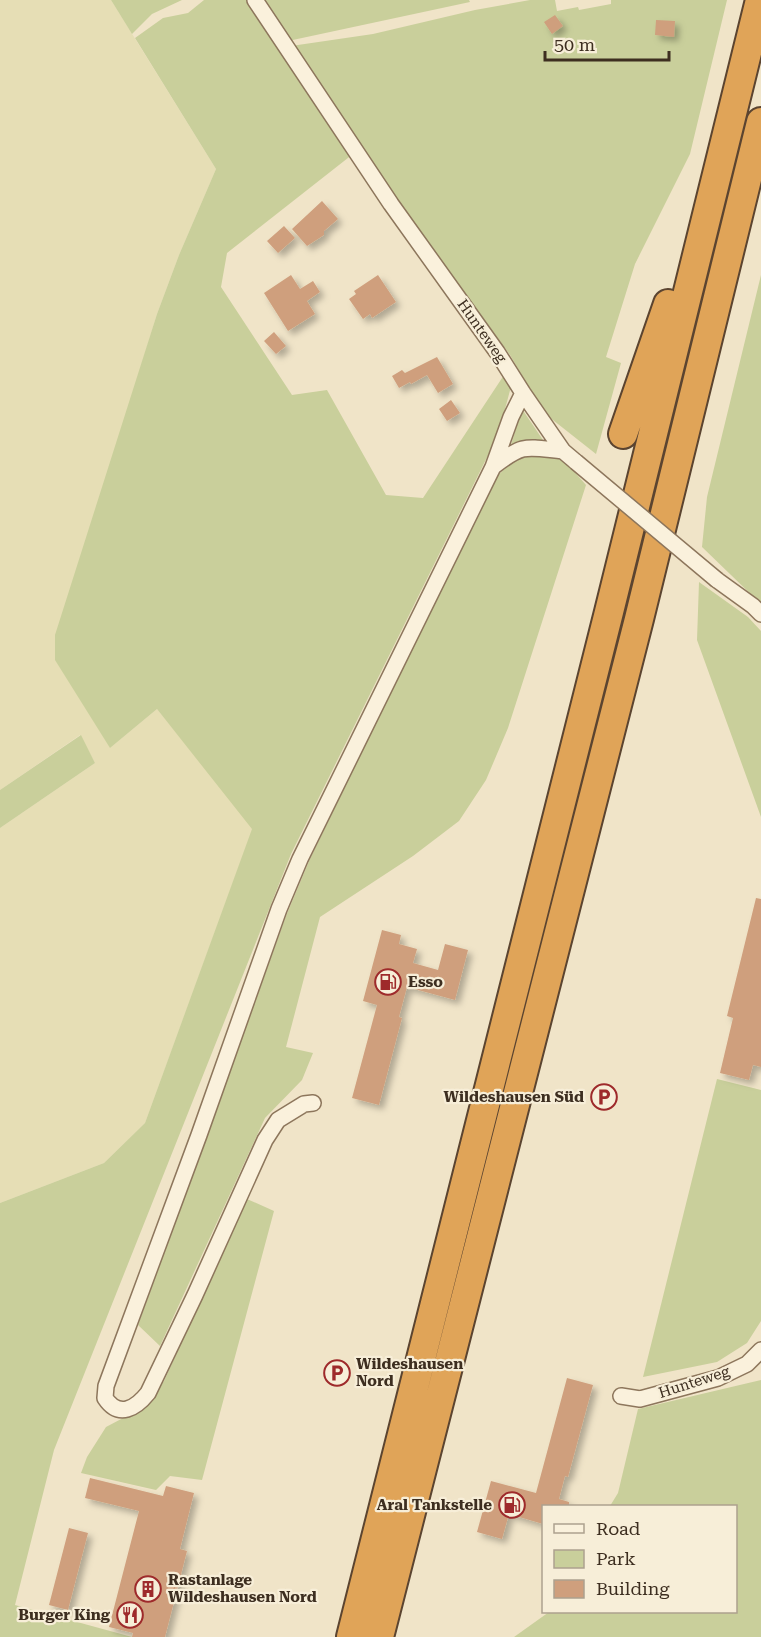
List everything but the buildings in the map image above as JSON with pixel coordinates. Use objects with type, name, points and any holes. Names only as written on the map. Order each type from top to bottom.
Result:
[{"type":"highway","points":[[351,1637],[760,0]]},
{"type":"highway","points":[[379,1637],[636,631],[761,122]]},
{"type":"highway","points":[[622,434],[681,263],[705,227]]},
{"type":"street","name":"Hunteweg","points":[[255,0],[391,204],[497,352],[563,451],[761,614]]},
{"type":"street","points":[[313,1102],[304,1104],[278,1120],[264,1140],[186,1316],[148,1393],[138,1405],[129,1409],[120,1409],[109,1404],[104,1392],[279,909],[300,859],[493,466],[511,417],[523,393]]},
{"type":"street","points":[[493,466],[522,448],[563,451]]},
{"type":"street","name":"Hunteweg","points":[[621,1396],[640,1399],[718,1378],[747,1364],[761,1350]]},
{"type":"shaded area","points":[[0,0],[111,0],[216,169],[179,255],[157,314],[112,460],[110,748],[157,709],[253,828],[145,1123],[104,1163],[0,1203],[0,828],[95,763],[80,735],[0,790]]},
{"type":"green space","points":[[111,0],[182,0],[152,14],[132,34]]},
{"type":"green space","points":[[204,0],[250,0],[353,154],[227,253],[221,287],[292,395],[327,390],[386,495],[423,498],[504,375],[512,383],[498,435],[291,854],[54,1450],[15,1605],[132,1637],[0,1637],[0,1203],[104,1163],[145,1123],[252,829],[157,709],[110,748],[55,660],[55,635],[157,314],[179,255],[216,169],[135,38],[163,18],[188,13]]},
{"type":"green space","points":[[262,0],[469,0],[470,2],[288,41]]},
{"type":"green space","points":[[530,0],[555,0],[557,11],[578,7],[579,10],[611,4],[611,0],[727,0],[690,154],[635,264],[606,357],[621,363],[596,454],[544,413],[510,355],[360,149],[291,46],[373,34],[475,10]]},
{"type":"green space","points":[[761,275],[761,604],[702,547],[707,497]]},
{"type":"green space","points":[[522,409],[545,443],[521,441],[511,445]]},
{"type":"green space","points":[[535,454],[564,460],[586,485],[508,728],[486,780],[459,821],[413,856],[320,917],[286,1047],[313,1053],[302,1080],[265,1118],[160,1346],[138,1325],[286,916],[309,861],[494,479],[515,459]]},
{"type":"green space","points":[[699,582],[748,617],[761,631],[761,817],[697,640]]},
{"type":"green space","points":[[81,735],[95,763],[0,828],[0,790]]},
{"type":"green space","points":[[717,1079],[761,1090],[761,1321],[747,1343],[717,1362],[643,1377]]},
{"type":"green space","points":[[247,1199],[274,1211],[202,1480],[170,1476],[156,1490],[81,1473],[87,1457],[106,1427],[142,1408],[164,1381]]},
{"type":"green space","points":[[761,1380],[761,1637],[514,1637],[548,1613],[737,1613],[737,1505],[611,1505],[618,1493],[638,1409]]},
{"type":"place","name":"Esso","points":[[388,982]]},
{"type":"place","name":"Wildeshausen Süd","points":[[604,1097]]},
{"type":"place","name":"Wildeshausen Nord","points":[[337,1373]]},
{"type":"place","name":"Aral Tankstelle","points":[[512,1505]]},
{"type":"place","name":"Rastanlage Wildeshausen Nord","points":[[148,1589]]},
{"type":"place","name":"Burger King","points":[[130,1615]]}]
